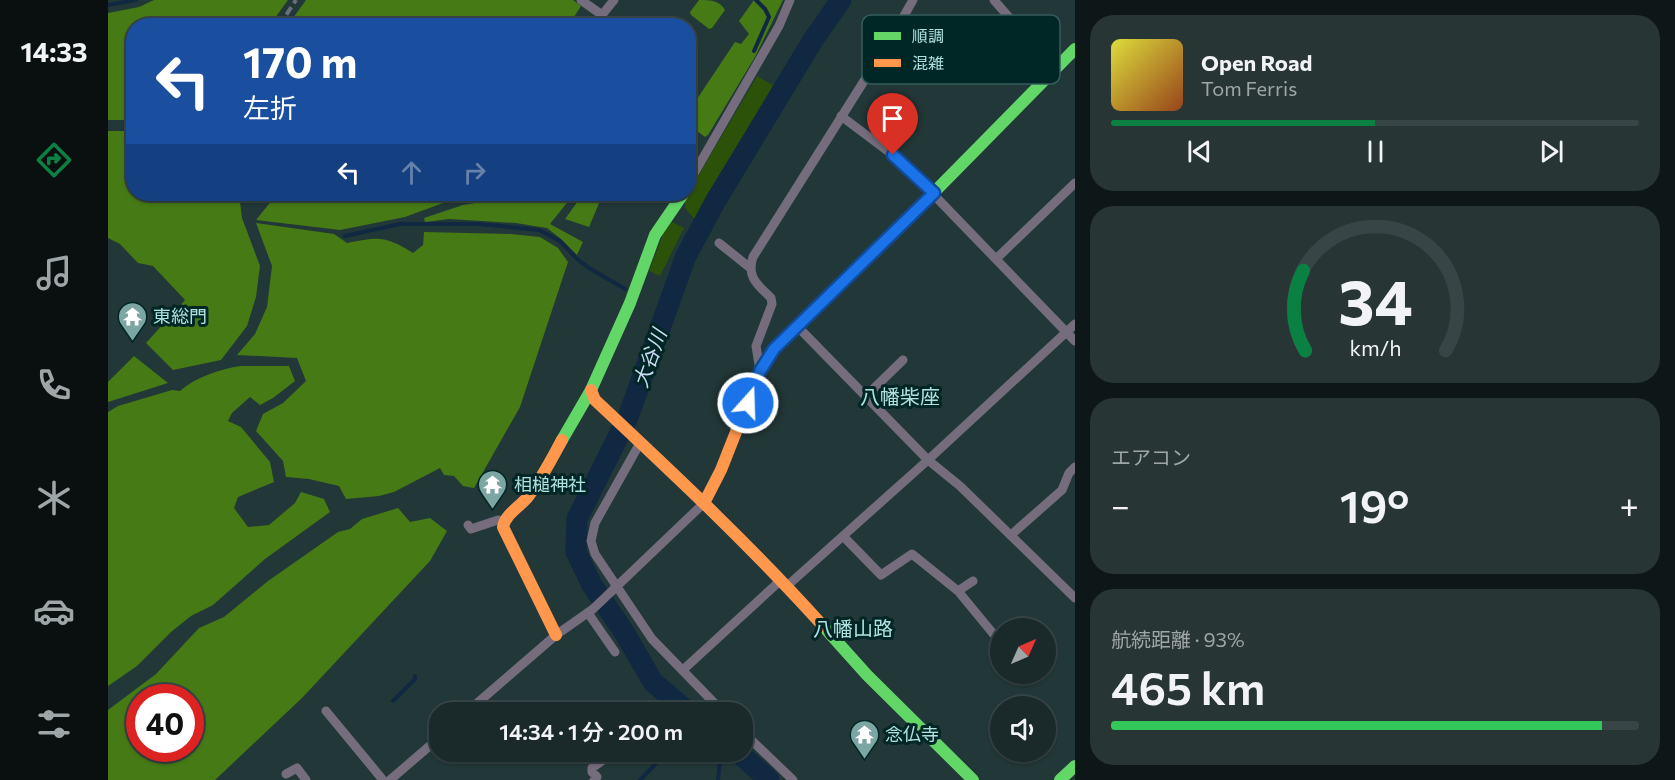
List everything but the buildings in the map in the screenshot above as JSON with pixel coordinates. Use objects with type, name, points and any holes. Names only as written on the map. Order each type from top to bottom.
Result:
[{"type":"street","points":[[581,0],[602,15],[614,0]]},
{"type":"street","points":[[696,170],[779,26],[790,0]]},
{"type":"street","points":[[904,15],[913,0]]},
{"type":"street","points":[[993,0],[1006,15]]},
{"type":"street","points":[[1060,63],[1075,49]]},
{"type":"street","points":[[750,267],[753,257],[862,82]]},
{"type":"street","points":[[479,702],[556,635],[590,611],[704,503],[721,470],[760,371],[774,349],[934,193],[1039,84]]},
{"type":"street","points":[[841,116],[893,155],[934,193],[1075,341]]},
{"type":"street","points":[[996,259],[1075,183]]},
{"type":"street","points":[[556,635],[503,527],[504,521],[538,483],[591,390],[630,303],[655,235],[678,201]]},
{"type":"street","points":[[719,243],[750,267],[756,284],[771,298],[772,304],[756,346],[760,371]]},
{"type":"street","points":[[684,669],[784,583],[843,536],[1075,324]]},
{"type":"street","points":[[797,326],[928,460],[960,486],[1075,598]]},
{"type":"street","points":[[866,396],[903,360]]},
{"type":"street","points":[[591,390],[595,400],[704,503],[784,583],[867,675],[973,780]]},
{"type":"street","points":[[638,441],[594,523],[591,541],[595,554],[652,639],[684,669],[713,702]]},
{"type":"street","points":[[1011,535],[1062,490],[1069,473],[1075,468]]},
{"type":"street","points":[[468,525],[471,529],[498,520],[504,521]]},
{"type":"street","points":[[843,536],[881,575],[912,554],[958,591],[990,630]]},
{"type":"street","points":[[958,591],[973,581]]},
{"type":"street","points":[[590,611],[615,652]]},
{"type":"street","points":[[326,711],[383,780]]},
{"type":"street","points":[[753,742],[793,780]]},
{"type":"street","points":[[390,780],[429,746]]},
{"type":"street","points":[[594,780],[597,777],[592,772],[592,768],[600,762]]},
{"type":"street","points":[[1060,780],[1075,766]]},
{"type":"street","points":[[286,774],[297,768],[306,780]]},
{"type":"green space","points":[[154,0],[288,0],[275,18],[126,18],[126,120],[108,120],[108,13],[139,7]]},
{"type":"green space","points":[[306,0],[573,0],[581,6],[573,18],[293,18]]},
{"type":"green space","points":[[699,0],[717,2],[725,10],[709,29],[690,12]]},
{"type":"green space","points":[[754,0],[783,0],[755,57],[705,137],[696,130],[696,100],[735,42],[741,44],[749,34],[739,21]]},
{"type":"green space","points":[[757,76],[776,87],[696,221],[685,208],[685,201],[696,201],[696,179]]},
{"type":"green space","points":[[108,131],[126,131],[126,201],[240,201],[242,218],[260,266],[256,297],[247,326],[221,360],[173,370],[146,343],[185,300],[153,266],[138,263],[120,244],[108,238]]},
{"type":"green space","points":[[271,201],[448,201],[405,217],[340,230],[256,220]]},
{"type":"green space","points":[[486,201],[568,201],[550,224],[583,242],[577,255],[547,228],[516,223],[449,219],[425,222],[424,218],[463,205]]},
{"type":"green space","points":[[578,201],[600,201],[589,227],[565,219]]},
{"type":"green space","points":[[672,222],[684,228],[660,276],[649,271],[664,232]]},
{"type":"green space","points":[[256,223],[334,234],[347,243],[374,239],[388,240],[413,253],[423,245],[424,232],[540,237],[558,248],[568,262],[520,407],[474,488],[463,486],[454,476],[444,475],[440,468],[394,492],[346,499],[339,486],[309,479],[286,477],[283,461],[256,431],[263,414],[283,403],[306,381],[297,358],[237,355],[255,334],[267,307],[272,266]]},
{"type":"green space","points":[[134,356],[168,383],[108,402],[108,382]]},
{"type":"green space","points":[[241,366],[289,366],[295,381],[260,405],[250,397],[232,413],[228,421],[241,427],[270,462],[274,482],[238,497],[234,508],[248,527],[269,525],[295,503],[301,492],[324,499],[330,512],[265,559],[213,605],[191,616],[171,632],[137,666],[108,686],[108,412],[118,406],[172,390],[180,391],[209,374]]},
{"type":"green space","points":[[398,508],[410,522],[430,518],[447,531],[430,561],[302,698],[215,780],[108,780],[108,710],[126,696],[126,762],[204,762],[204,684],[143,684],[156,674],[199,628],[224,617],[268,581],[338,532],[350,529],[362,519]]},
{"type":"waterway","points":[[108,5],[136,0]]},
{"type":"waterway","points":[[754,51],[769,17],[756,0]]},
{"type":"waterway","name":"大谷川","points":[[676,702],[653,682],[624,632],[592,585],[576,552],[577,519],[628,417],[686,256],[715,202],[813,40],[841,0]]},
{"type":"waterway","points":[[345,236],[400,224],[479,224],[539,230],[560,241],[589,268],[625,289]]},
{"type":"waterway","points":[[393,701],[415,679],[415,676]]},
{"type":"waterway","points":[[640,780],[657,762]]},
{"type":"waterway","points":[[718,780],[720,762]]},
{"type":"waterway","name":"大谷川","points":[[749,762],[769,780]]},
{"type":"railway","points":[[284,18],[296,0]]},
{"type":"traffic: fast","points":[[1060,64],[1075,49]]},
{"type":"traffic: fast","points":[[892,235],[1041,84]]},
{"type":"traffic: fast","points":[[562,440],[591,390],[630,303],[655,235],[678,201]]},
{"type":"traffic: fast","points":[[823,626],[867,675],[973,780]]},
{"type":"traffic: fast","points":[[1060,780],[1075,766]]},
{"type":"traffic: slow","points":[[704,503],[721,470],[760,371],[774,349],[892,235]]},
{"type":"traffic: slow","points":[[591,390],[595,400],[740,539],[823,626]]},
{"type":"traffic: slow","points":[[556,635],[503,527],[509,515],[527,498],[537,484],[562,440]]},
{"type":"place","name":"東総門","points":[[132,342]]},
{"type":"place","name":"相槌神社","points":[[493,510]]},
{"type":"place","name":"念仏寺","points":[[864,760]]},
{"type":"district","name":"八幡柴座","points":[[900,396]]},
{"type":"district","name":"八幡山路","points":[[853,628]]},
{"type":"route","points":[[748,403],[760,371],[774,349],[934,193],[893,155]]}]
